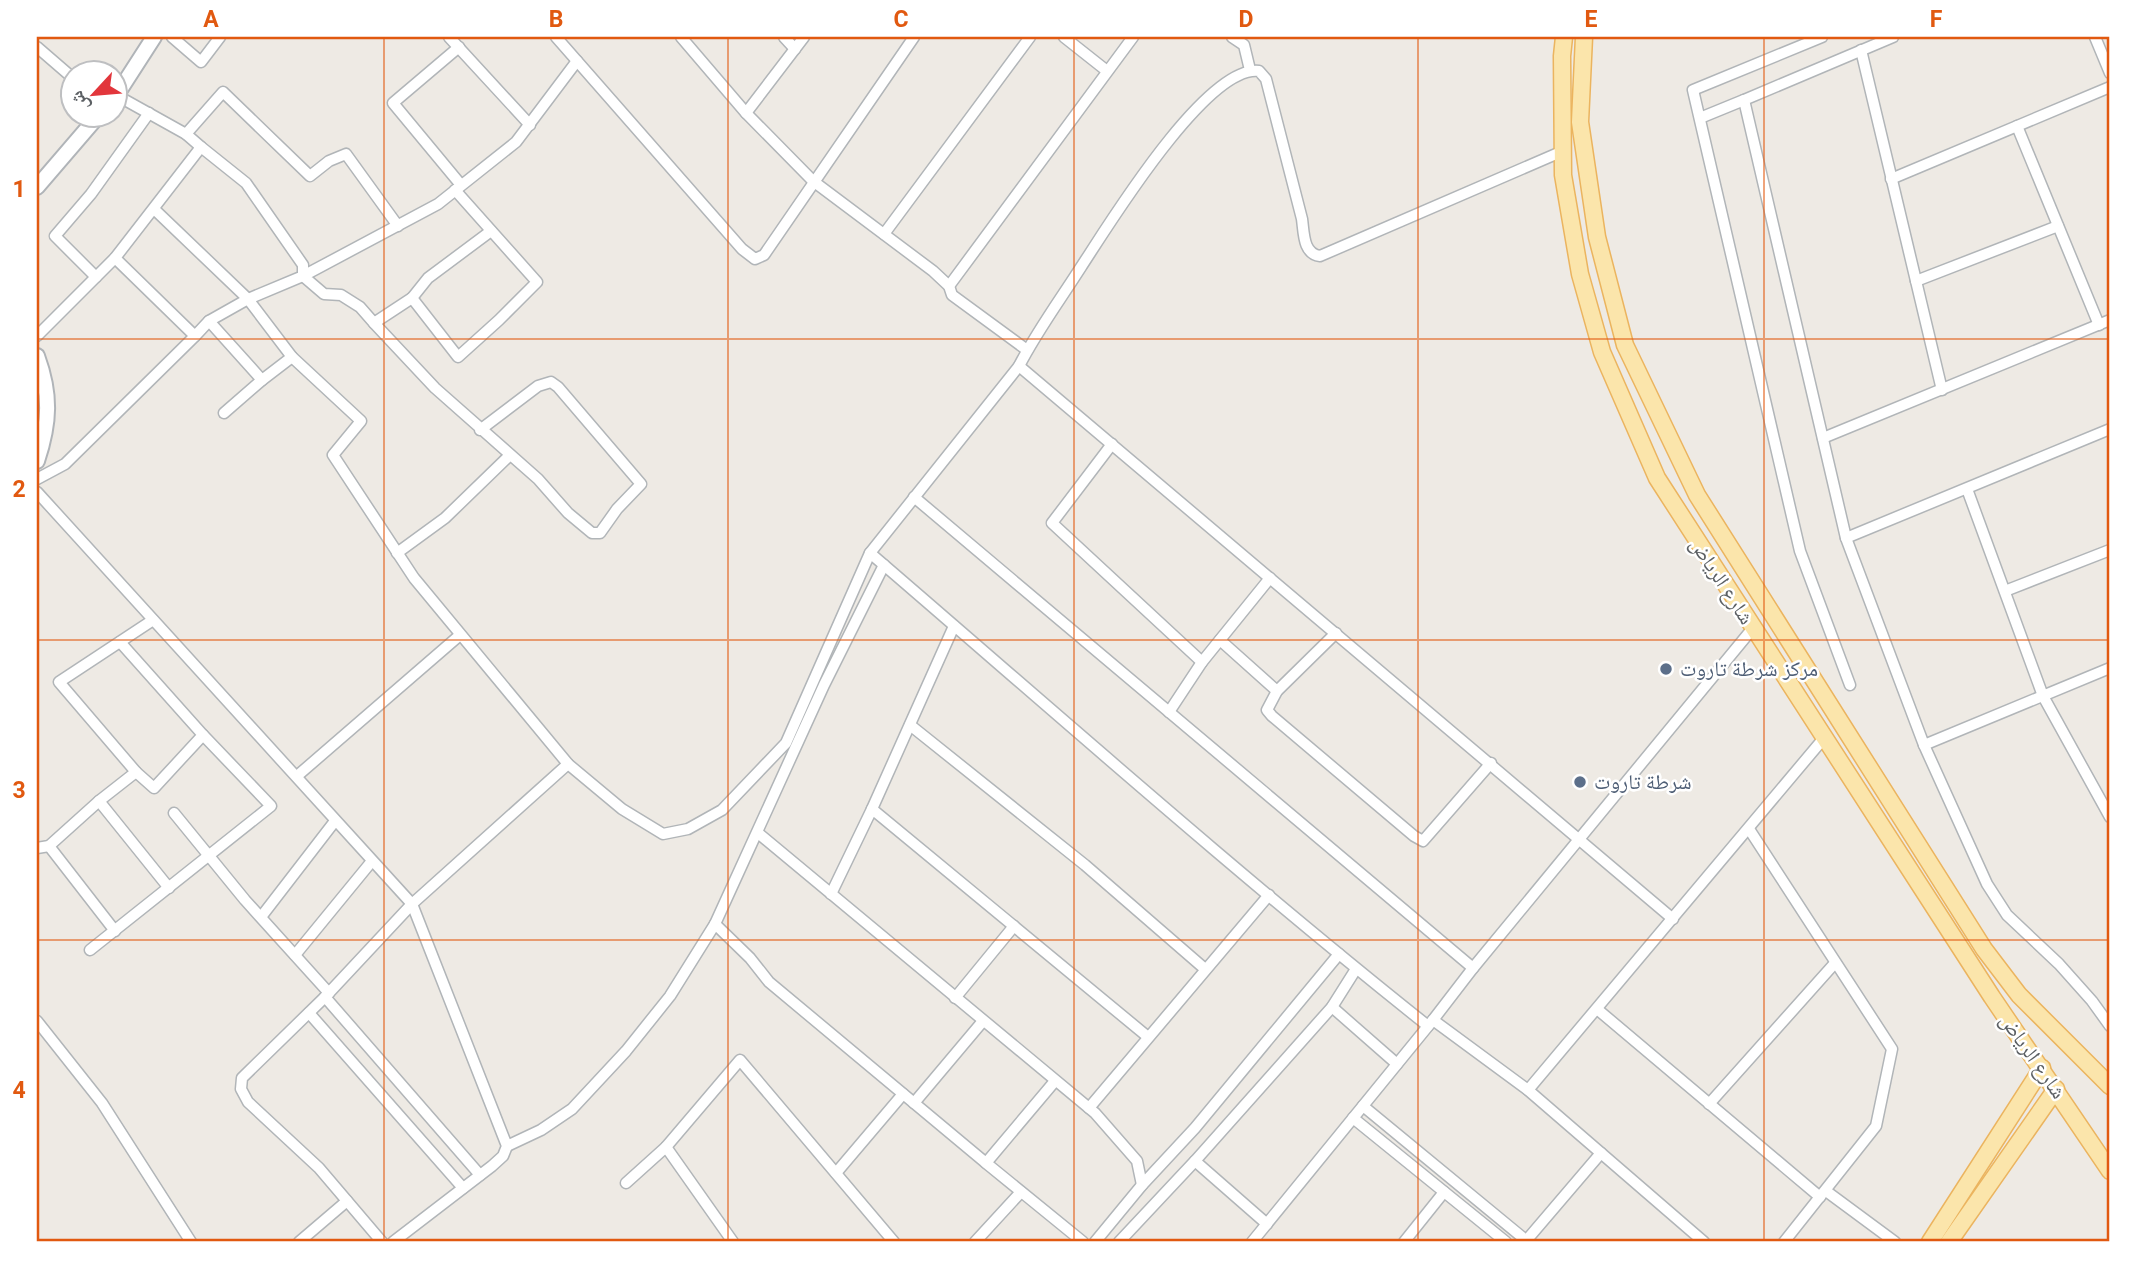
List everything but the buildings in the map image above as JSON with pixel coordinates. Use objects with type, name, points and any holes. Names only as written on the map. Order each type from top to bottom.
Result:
[{"type":"main road","name":"شارع الرياض","points":[[1564,37],[1563,175],[1580,274],[1602,352],[1657,478],[1992,997],[2110,1171]]},
{"type":"main road","name":"شارع الرياض","points":[[1584,37],[1580,122],[1597,237],[1625,345],[1697,495],[1984,949],[2019,995],[2110,1086]]},
{"type":"main road","points":[[1930,1242],[2042,1068]]},
{"type":"main road","points":[[1949,1242],[2056,1089]]},
{"type":"street","points":[[172,37],[201,62],[220,37]]},
{"type":"street","points":[[450,37],[530,125]]},
{"type":"street","points":[[681,37],[746,113],[813,181],[933,271],[948,286],[952,295],[1027,350]]},
{"type":"street","points":[[784,37],[795,49]]},
{"type":"street","points":[[746,113],[804,37]]},
{"type":"street","points":[[560,38],[577,61],[742,249],[755,259],[764,255],[915,37]]},
{"type":"street","points":[[884,234],[1030,37]]},
{"type":"street","points":[[1064,37],[1107,71]]},
{"type":"street","points":[[948,286],[1133,37]]},
{"type":"street","points":[[1233,37],[1244,41],[1250,70]]},
{"type":"street","points":[[1822,37],[1693,90],[1800,551],[1850,685]]},
{"type":"street","points":[[1700,118],[1894,37]]},
{"type":"street","points":[[2095,37],[2110,73]]},
{"type":"street","points":[[130,70],[147,39]]},
{"type":"street","points":[[412,298],[458,357],[537,282],[491,231],[393,103],[458,47]]},
{"type":"street","points":[[1861,50],[1942,390]]},
{"type":"street","points":[[38,51],[60,68]]},
{"type":"street","points":[[37,479],[65,464],[209,321],[248,299],[303,276],[438,204],[516,142],[577,61]]},
{"type":"street","points":[[154,209],[248,299],[292,357],[360,421],[333,455],[414,578],[460,635],[568,764],[622,809],[663,834],[688,830],[722,810],[786,743],[870,553],[1018,366],[1135,186],[1190,115],[1220,86],[1250,70],[1259,71],[1266,79],[1302,219],[1304,240],[1314,255],[1320,256],[1563,151]]},
{"type":"street","points":[[1891,179],[2110,87]]},
{"type":"street","points":[[186,134],[223,92],[310,176],[329,161],[346,154],[398,226]]},
{"type":"street","points":[[1744,100],[1846,538],[1924,745],[1987,884],[2007,915],[2059,964],[2110,1026]]},
{"type":"street","points":[[130,103],[186,134],[246,183],[303,265],[303,276],[324,294],[341,295],[360,307],[435,388],[480,430],[538,480],[568,513],[592,533],[600,533],[617,509],[641,484],[551,382],[538,386],[480,430]]},
{"type":"street","points":[[96,277],[55,236],[91,194],[149,113]]},
{"type":"street","points":[[2017,126],[2099,325]]},
{"type":"street","points":[[37,187],[86,130]]},
{"type":"street","points":[[37,336],[114,258],[201,148]]},
{"type":"street","points":[[1916,281],[2058,226]]},
{"type":"street","points":[[374,323],[412,298],[428,278],[491,231]]},
{"type":"street","points":[[114,258],[195,336]]},
{"type":"street","points":[[1823,438],[2110,320]]},
{"type":"street","points":[[209,321],[261,380]]},
{"type":"street","points":[[37,356],[46,380],[47,431],[37,461]]},
{"type":"street","points":[[225,413],[261,380],[292,357]]},
{"type":"street","points":[[1018,366],[1673,919]]},
{"type":"street","points":[[1846,538],[2110,429]]},
{"type":"street","points":[[1112,444],[1052,523],[1202,662]]},
{"type":"street","points":[[397,552],[445,518],[510,455]]},
{"type":"street","points":[[1968,489],[2043,696],[2110,817]]},
{"type":"street","points":[[37,492],[412,904],[508,1146]]},
{"type":"street","points":[[914,497],[1473,968]]},
{"type":"street","points":[[2005,591],[2110,550]]},
{"type":"street","points":[[870,553],[1356,969],[1528,1090],[1704,1242]]},
{"type":"street","points":[[393,1242],[503,1156],[508,1146],[541,1130],[572,1109],[626,1051],[670,996],[715,924],[824,685],[884,565]]},
{"type":"street","points":[[1169,712],[1202,662],[1270,578]]},
{"type":"street","points":[[153,620],[59,682],[136,772],[154,788],[203,735]]},
{"type":"street","points":[[831,894],[954,626]]},
{"type":"street","points":[[1252,1242],[1752,628]]},
{"type":"street","points":[[1336,633],[1277,691],[1267,710],[1415,836],[1423,841],[1491,763]]},
{"type":"street","points":[[297,776],[460,635]]},
{"type":"street","points":[[1220,640],[1277,691]]},
{"type":"street","points":[[90,950],[271,807],[120,642]]},
{"type":"street","points":[[1924,745],[2110,668]]},
{"type":"street","points":[[910,724],[1085,865],[1205,969]]},
{"type":"street","points":[[1528,1090],[1824,738]]},
{"type":"street","points":[[382,1242],[319,1168],[248,1102],[241,1088],[242,1078],[327,995],[412,904],[568,764]]},
{"type":"street","points":[[37,848],[49,846],[136,772]]},
{"type":"street","points":[[99,801],[169,888]]},
{"type":"street","points":[[872,809],[1148,1037]]},
{"type":"street","points":[[174,813],[480,1175]]},
{"type":"street","points":[[261,917],[335,821]]},
{"type":"street","points":[[1749,829],[1892,1049],[1876,1126],[1784,1242]]},
{"type":"street","points":[[758,832],[1089,1108],[1137,1161],[1142,1185]]},
{"type":"street","points":[[49,846],[115,931]]},
{"type":"street","points":[[295,955],[372,861]]},
{"type":"street","points":[[1089,1108],[1269,895]]},
{"type":"street","points":[[715,924],[750,958],[769,982],[1083,1242]]},
{"type":"street","points":[[955,998],[1014,926]]},
{"type":"street","points":[[1096,1242],[1142,1185],[1195,1128],[1339,954]]},
{"type":"street","points":[[1709,1104],[1836,963]]},
{"type":"street","points":[[1119,1242],[1332,1007],[1356,969]]},
{"type":"street","points":[[1332,1007],[1397,1064]]},
{"type":"street","points":[[1597,1009],[1709,1104],[1823,1194],[1895,1242]]},
{"type":"street","points":[[309,1013],[463,1188]]},
{"type":"street","points":[[37,1021],[102,1103],[191,1242]]},
{"type":"street","points":[[914,1103],[982,1021]]},
{"type":"street","points":[[626,1183],[666,1147],[740,1060],[894,1242]]},
{"type":"street","points":[[986,1163],[1055,1080]]},
{"type":"street","points":[[836,1173],[903,1094]]},
{"type":"street","points":[[1363,1106],[1526,1242],[1601,1153]]},
{"type":"street","points":[[1353,1118],[1506,1242]]},
{"type":"street","points":[[666,1147],[733,1242]]},
{"type":"street","points":[[1195,1161],[1267,1224]]},
{"type":"street","points":[[975,1242],[1021,1192]]},
{"type":"street","points":[[1404,1242],[1444,1192]]},
{"type":"street","points":[[299,1242],[347,1201]]},
{"type":"place","name":"مركز شرطة تاروت","points":[[1666,669]]},
{"type":"place","name":"شرطة تاروت","points":[[1580,782]]}]
